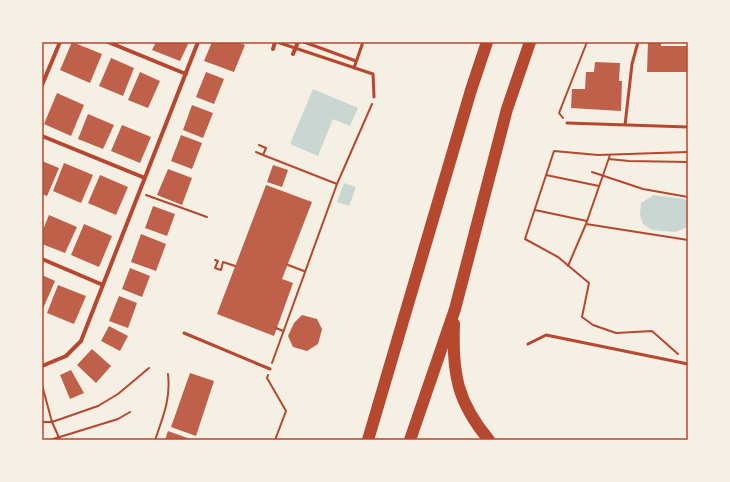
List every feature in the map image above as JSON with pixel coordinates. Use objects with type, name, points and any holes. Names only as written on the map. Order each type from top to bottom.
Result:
[{"type":"highway","points":[[368,440],[468,98],[488,42]]},
{"type":"highway","points":[[410,440],[455,309],[507,109],[530,42]]},
{"type":"highway","points":[[455,309],[453,358],[459,390],[469,413],[489,440]]},
{"type":"street","points":[[42,84],[60,42]]},
{"type":"street","points":[[108,42],[186,74]]},
{"type":"street","points":[[42,366],[66,356],[81,341],[198,42]]},
{"type":"street","points":[[273,49],[276,42]]},
{"type":"street","points":[[293,54],[298,42]]},
{"type":"street","points":[[42,136],[145,178]]},
{"type":"street","points":[[42,259],[103,285]]},
{"type":"lane","points":[[276,42],[373,74],[374,97]]},
{"type":"lane","points":[[304,42],[356,61]]},
{"type":"lane","points":[[354,68],[363,42]]},
{"type":"lane","points":[[624,125],[632,64],[638,42]]},
{"type":"lane","points":[[566,123],[688,127]]},
{"type":"lane","points":[[184,333],[270,369]]},
{"type":"lane","points":[[528,344],[546,335],[688,363]]},
{"type":"path","points":[[566,123],[559,113],[587,42]]},
{"type":"path","points":[[275,440],[286,411],[267,378],[304,271],[337,184],[374,97]]},
{"type":"path","points":[[259,145],[266,148],[263,155]]},
{"type":"path","points":[[688,152],[598,155],[554,151],[526,239],[558,257],[589,283],[582,317],[593,325],[616,333],[652,331],[688,363]]},
{"type":"path","points":[[256,152],[337,184]]},
{"type":"path","points":[[568,266],[586,224],[610,155]]},
{"type":"path","points":[[609,159],[629,161],[688,162]]},
{"type":"path","points":[[592,172],[643,189],[688,197]]},
{"type":"path","points":[[546,175],[600,186]]},
{"type":"path","points":[[139,192],[207,217]]},
{"type":"path","points":[[535,210],[587,221]]},
{"type":"path","points":[[586,224],[688,240]]},
{"type":"path","points":[[223,262],[221,270],[215,268],[216,260],[223,262],[236,266]]},
{"type":"path","points":[[288,265],[304,271]]},
{"type":"path","points":[[276,328],[283,331]]},
{"type":"path","points":[[42,422],[52,422],[98,406],[118,394],[149,368]]},
{"type":"path","points":[[154,440],[166,406],[170,388],[168,374]]},
{"type":"path","points":[[42,385],[52,422],[60,440]]},
{"type":"path","points":[[50,440],[118,419],[130,412]]},
{"type":"shaded area","points":[[313,89],[358,108],[350,126],[333,119],[318,156],[290,144]]},
{"type":"shaded area","points":[[344,183],[356,187],[349,206],[337,202]]},
{"type":"shaded area","points":[[654,195],[684,199],[688,201],[688,227],[675,232],[652,230],[643,224],[640,215],[641,203]]},
{"type":"building","points":[[72,42],[102,54],[90,83],[60,70]]},
{"type":"building","points":[[156,42],[189,42],[180,61],[152,50]]},
{"type":"building","points":[[212,42],[238,42],[245,45],[234,72],[204,61]]},
{"type":"building","points":[[648,42],[661,42],[661,46],[688,46],[688,72],[647,72]]},
{"type":"building","points":[[111,58],[134,68],[123,96],[99,86]]},
{"type":"building","points":[[595,62],[620,63],[619,81],[622,81],[621,111],[571,108],[572,89],[585,89],[586,72],[594,72]]},
{"type":"building","points":[[140,72],[160,81],[148,108],[128,100]]},
{"type":"building","points":[[206,72],[224,79],[214,104],[196,97]]},
{"type":"building","points":[[57,93],[84,105],[71,136],[44,124]]},
{"type":"building","points":[[192,105],[213,113],[203,138],[183,130]]},
{"type":"building","points":[[88,114],[114,125],[103,149],[78,139]]},
{"type":"building","points":[[122,125],[151,137],[140,163],[111,151]]},
{"type":"building","points":[[181,135],[202,143],[192,169],[171,161]]},
{"type":"building","points":[[42,161],[59,168],[47,196],[42,194]]},
{"type":"building","points":[[64,163],[93,175],[81,203],[53,191]]},
{"type":"building","points":[[273,165],[288,170],[282,187],[267,182]]},
{"type":"building","points":[[168,169],[192,178],[182,205],[157,195]]},
{"type":"building","points":[[100,175],[128,187],[116,215],[88,203]]},
{"type":"building","points":[[266,185],[312,202],[282,279],[293,283],[274,336],[217,314]]},
{"type":"building","points":[[153,206],[175,214],[167,236],[145,228]]},
{"type":"building","points":[[49,215],[77,227],[65,253],[42,244],[42,232]]},
{"type":"building","points":[[84,224],[112,236],[99,267],[71,255]]},
{"type":"building","points":[[141,234],[166,244],[156,271],[131,262]]},
{"type":"building","points":[[130,268],[150,276],[142,297],[122,289]]},
{"type":"building","points":[[42,275],[55,281],[42,311]]},
{"type":"building","points":[[58,285],[86,296],[74,324],[47,313]]},
{"type":"building","points":[[119,296],[137,303],[128,328],[109,321]]},
{"type":"building","points":[[302,315],[317,319],[322,329],[318,344],[307,351],[293,347],[288,336],[294,323]]},
{"type":"building","points":[[109,326],[128,336],[120,351],[101,341]]},
{"type":"building","points":[[92,349],[111,366],[96,383],[77,365]]},
{"type":"building","points":[[71,370],[84,393],[70,399],[60,375]]},
{"type":"building","points":[[190,373],[214,381],[196,436],[171,427]]},
{"type":"building","points":[[168,431],[193,440],[165,440]]}]
